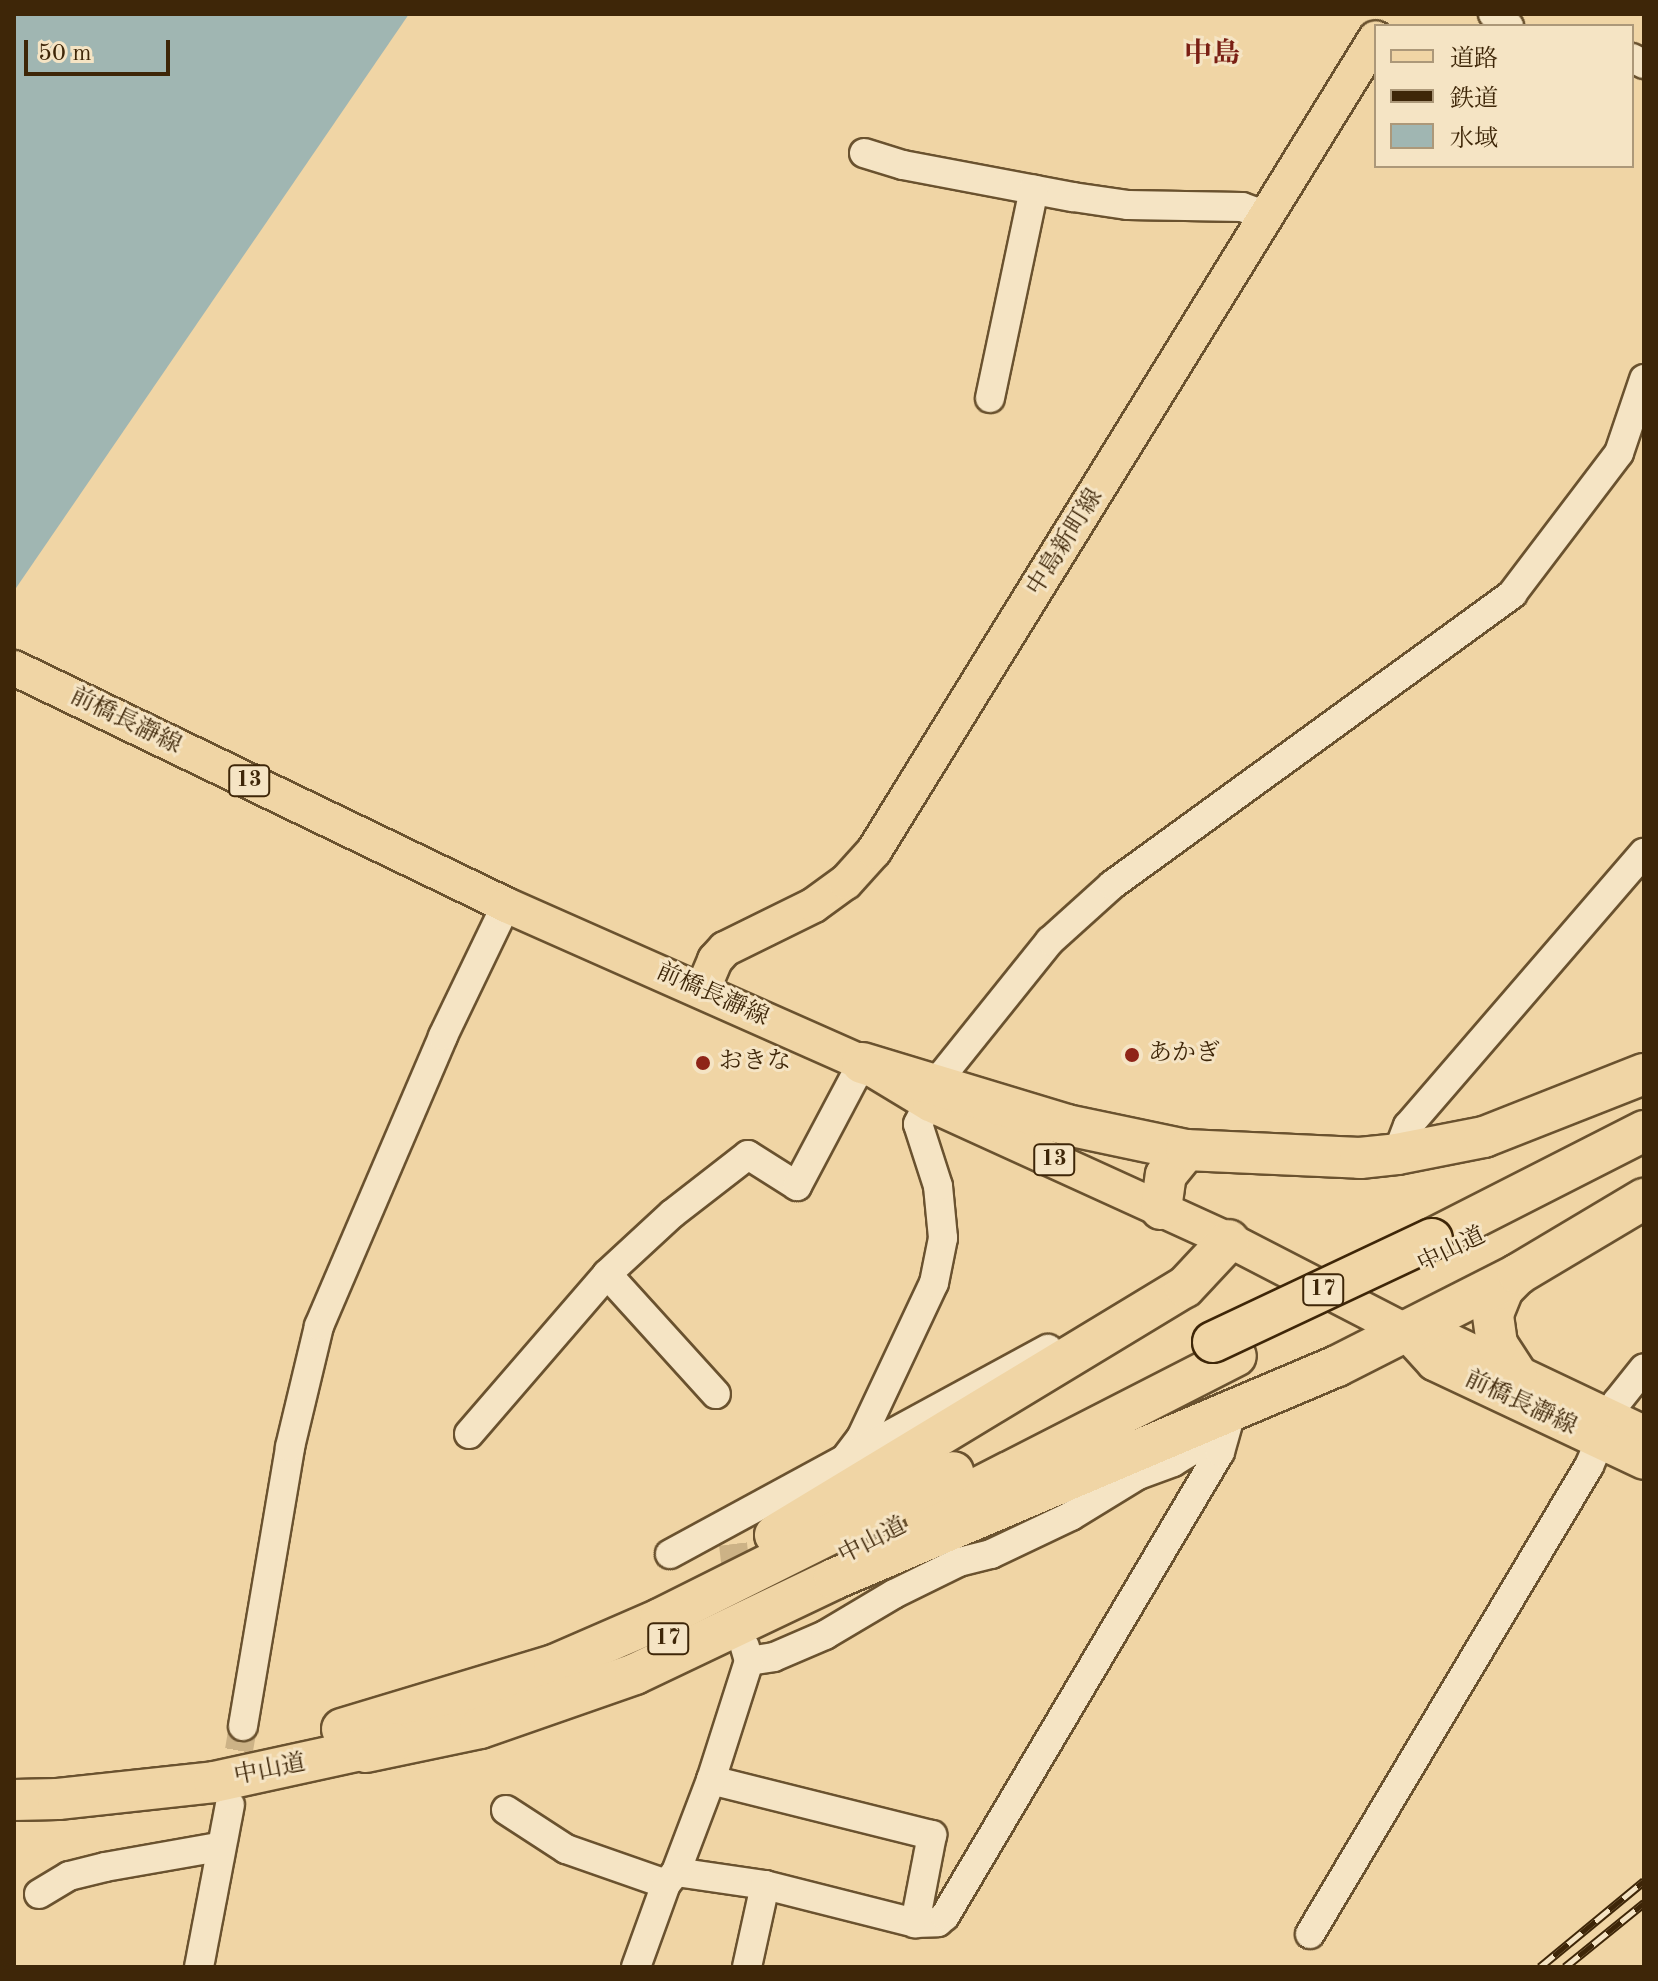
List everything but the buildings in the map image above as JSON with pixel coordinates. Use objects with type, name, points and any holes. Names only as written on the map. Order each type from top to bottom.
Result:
[{"type":"highway","points":[[862,1063],[935,1094],[1186,1150],[1360,1158],[1484,1137],[1644,1074]]},
{"type":"highway","name":"中山道","points":[[1439,1246],[1644,1131]]},
{"type":"highway","points":[[1161,1209],[1166,1175],[1186,1150]]},
{"type":"highway","name":"中山道","points":[[65,1785],[308,1738],[396,1715],[554,1665],[660,1619],[1439,1246],[1644,1156]]},
{"type":"highway","name":"17","points":[[366,1752],[480,1728],[635,1674],[834,1579],[1228,1422],[1518,1274],[1644,1199]]},
{"type":"highway","name":"17","points":[[554,1665],[1185,1287],[1229,1240]]},
{"type":"highway","points":[[1517,1375],[1497,1344],[1493,1314],[1503,1289],[1518,1274]]},
{"type":"highway","name":"中山道","points":[[65,1785],[214,1782],[366,1752],[551,1688],[710,1622],[1225,1349]]},
{"type":"highway","name":"17","points":[[14,1773],[65,1785]]},
{"type":"highway","name":"17","points":[[14,1800],[65,1785]]},
{"type":"main road","name":"中島新町線","points":[[702,991],[715,960],[725,949],[814,905],[846,882],[874,851],[1374,41]]},
{"type":"main road","name":"前橋長瀞線","points":[[14,668],[495,899],[862,1063]]},
{"type":"main road","name":"前橋長瀞線","points":[[935,1094],[1405,1331],[1448,1340],[1517,1375],[1625,1403],[1644,1433]]},
{"type":"main road","name":"前橋長瀞線","points":[[1405,1331],[1434,1363],[1625,1403]]},
{"type":"main road","name":"前橋長瀞線","points":[[1625,1403],[1644,1462]]},
{"type":"street","points":[[864,153],[903,165],[1128,205],[1242,207],[1267,216]]},
{"type":"street","points":[[990,398],[1034,190]]},
{"type":"street","points":[[845,1459],[861,1438],[934,1283],[943,1238],[938,1186],[918,1124],[943,1074],[1050,941],[1112,885],[1512,594],[1619,453],[1644,379]]},
{"type":"street","points":[[1397,1154],[1408,1126],[1644,853]]},
{"type":"street","points":[[243,1726],[290,1447],[319,1326],[443,1036],[495,899]]},
{"type":"street","points":[[1445,1145],[1457,1124],[1600,1079],[1644,1057]]},
{"type":"street","points":[[469,1434],[607,1274],[672,1214],[748,1155],[797,1186],[862,1063]]},
{"type":"street","points":[[607,1274],[716,1394]]},
{"type":"street","points":[[670,1554],[730,1532],[845,1459],[1154,1291]]},
{"type":"street","points":[[1310,1934],[1625,1403]]},
{"type":"street","points":[[636,1967],[711,1780],[747,1654],[774,1657],[825,1635],[894,1594],[959,1562],[991,1554],[1071,1516],[1138,1475],[1173,1462],[1228,1422]]},
{"type":"street","points":[[506,1810],[566,1849],[671,1878],[765,1885],[915,1923],[938,1922],[945,1916],[1220,1452],[1228,1422]]},
{"type":"street","points":[[711,1780],[932,1835],[915,1923]]},
{"type":"street","points":[[199,1967],[219,1847],[230,1805]]},
{"type":"street","points":[[39,1894],[69,1876],[219,1847]]},
{"type":"street","points":[[747,1967],[765,1885]]},
{"type":"water","points":[[14,14],[409,14],[14,591]]},
{"type":"tunnel","points":[[733,1544],[739,1595]]},
{"type":"tunnel","points":[[232,1792],[243,1726]]},
{"type":"railway","points":[[1540,1967],[1644,1881]]},
{"type":"railway","points":[[1565,1967],[1644,1903]]},
{"type":"place","name":"あかぎ","points":[[1132,1055]]},
{"type":"place","name":"おきな","points":[[703,1063]]},
{"type":"district","name":"中島","points":[[1212,55]]}]
